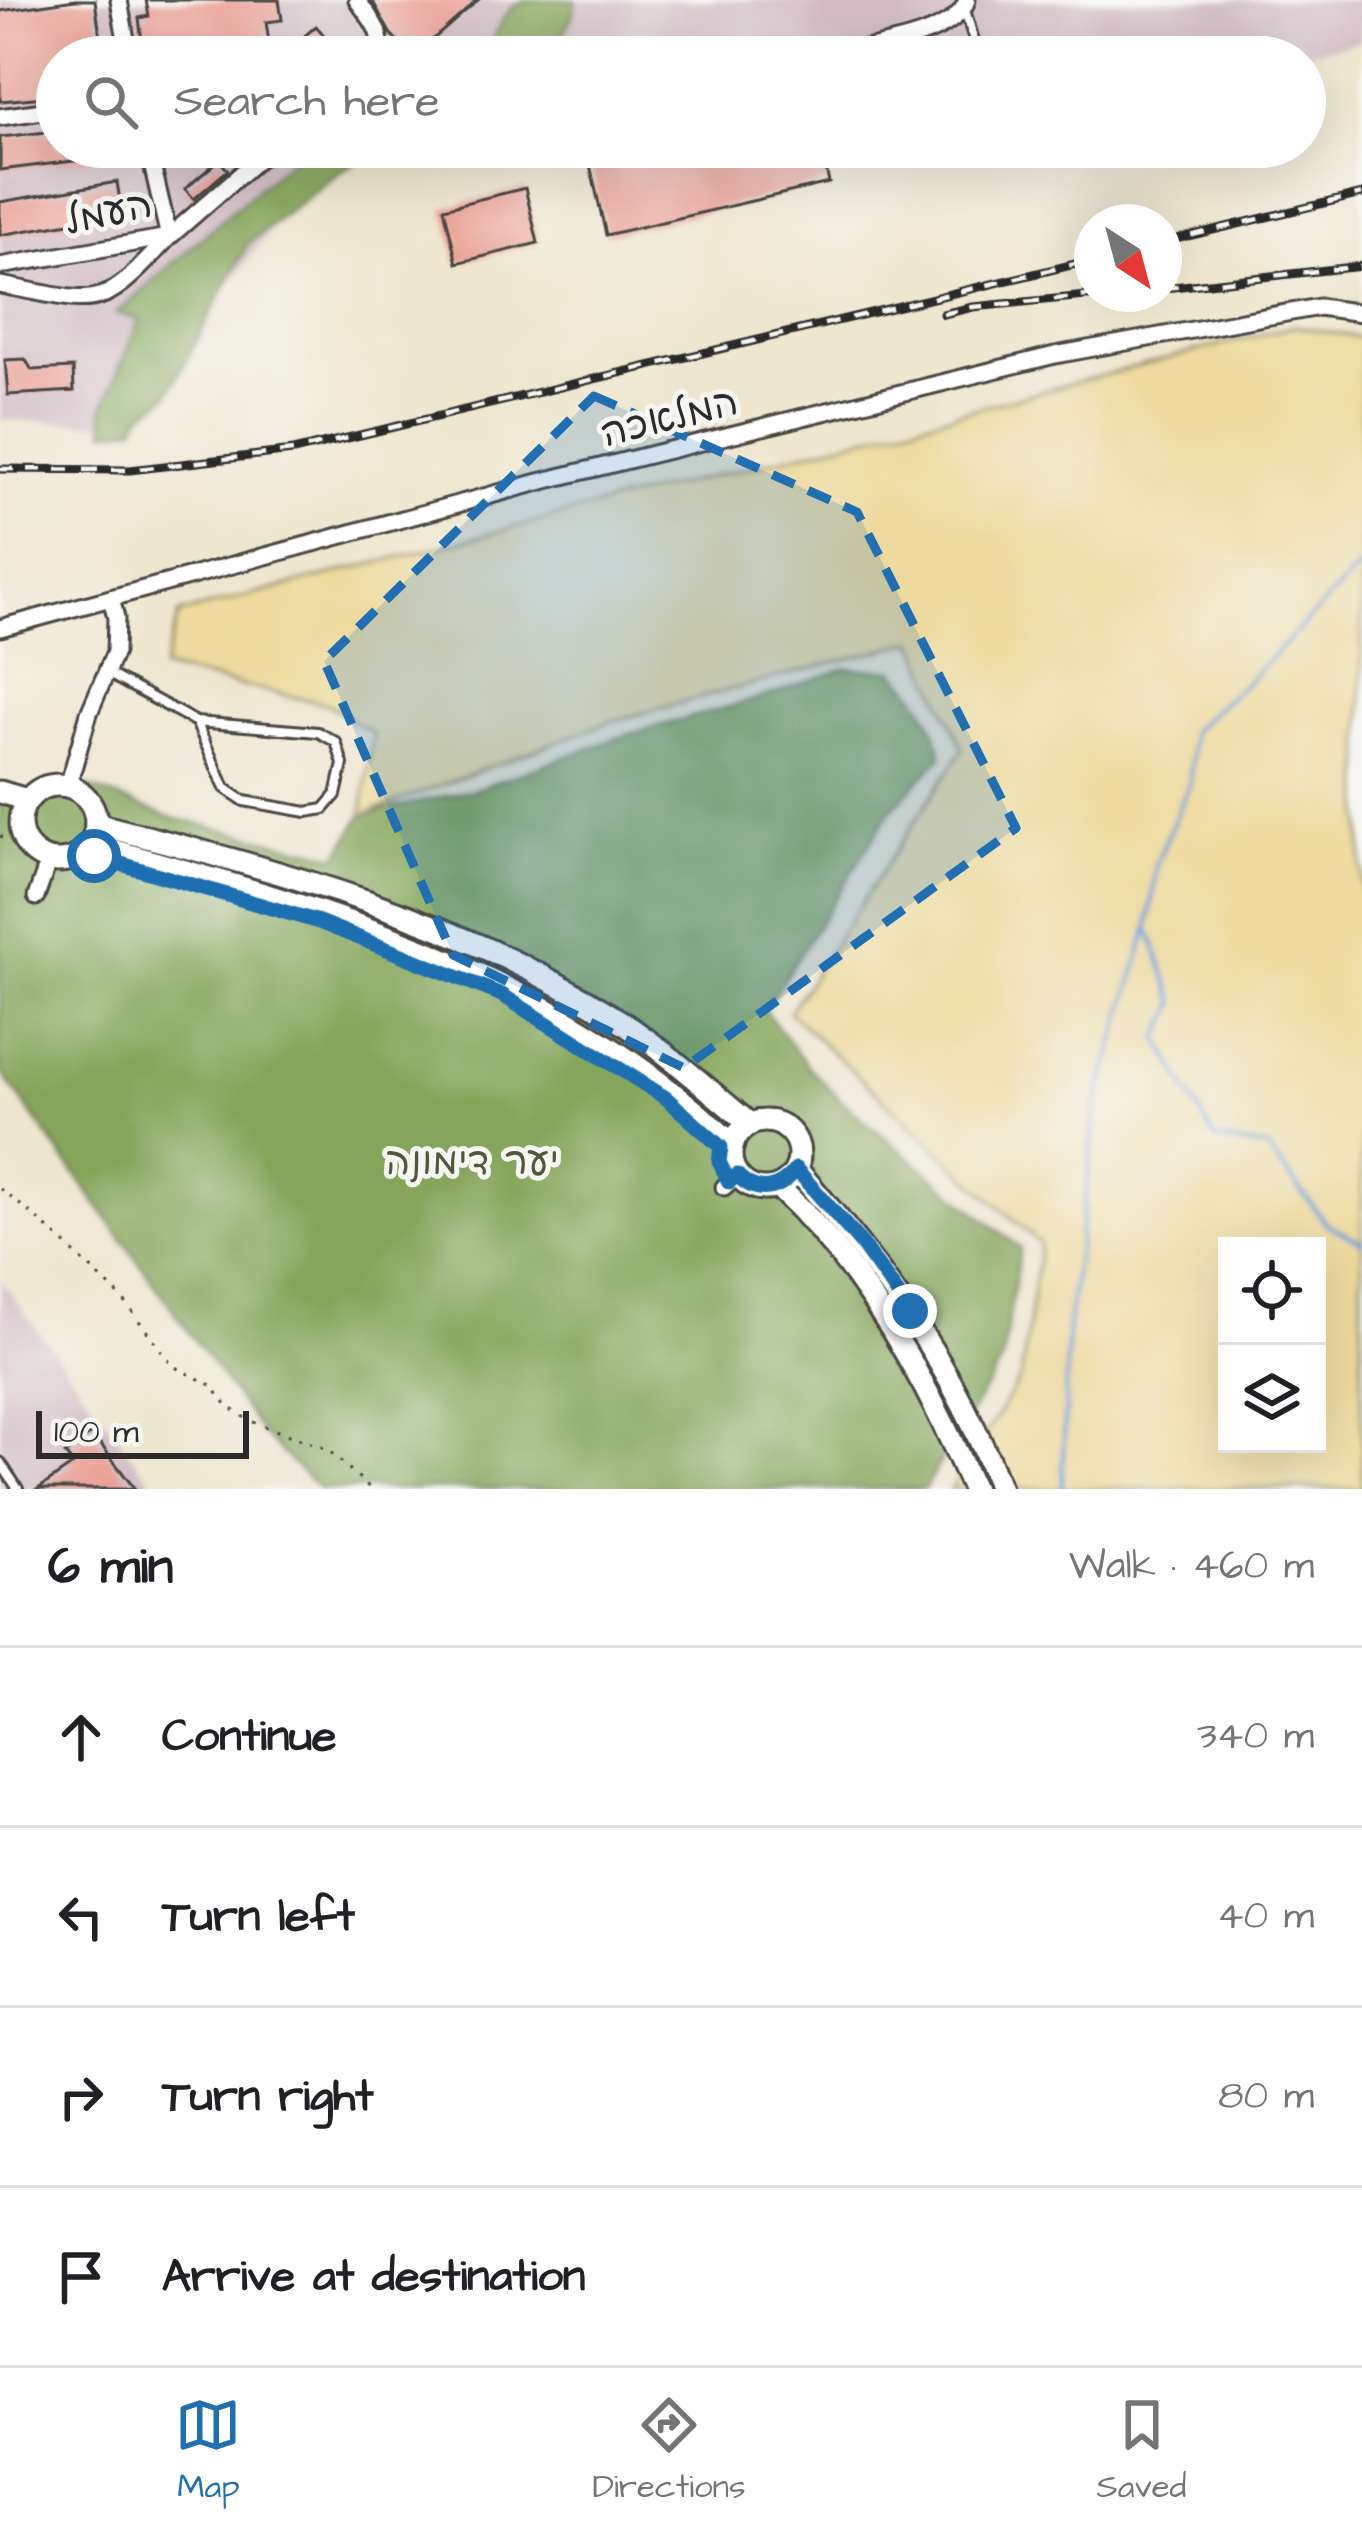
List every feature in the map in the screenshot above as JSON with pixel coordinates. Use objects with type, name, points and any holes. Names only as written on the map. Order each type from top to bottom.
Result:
[{"type":"main road","points":[[93,842],[92,805],[68,786],[41,788],[6,826],[47,865],[71,858],[93,842],[322,884],[396,910],[517,963],[624,1024],[750,1124]]},
{"type":"main road","points":[[0,792],[27,800]]},
{"type":"main road","points":[[93,842],[315,908],[506,986],[561,1014],[637,1064],[680,1095],[733,1145]]},
{"type":"main road","points":[[778,1194],[796,1169],[800,1149],[788,1128],[764,1120],[750,1124],[733,1145],[730,1181],[778,1194],[840,1257],[888,1324],[947,1430],[973,1489]]},
{"type":"main road","points":[[796,1169],[860,1242],[910,1311],[970,1418],[1000,1489]]},
{"type":"street","points":[[119,0],[125,36]]},
{"type":"street","points":[[357,0],[380,36]]},
{"type":"street","points":[[912,36],[958,18],[966,4]]},
{"type":"street","points":[[0,117],[36,112]]},
{"type":"street","points":[[0,285],[90,301],[125,286],[169,237],[153,168]]},
{"type":"street","name":"העמל","points":[[0,266],[169,237],[248,168]]},
{"type":"street","name":"המלאכה","points":[[0,628],[538,482],[1055,356],[1319,307],[1362,313]]},
{"type":"street","points":[[68,786],[117,636],[111,598]]},
{"type":"street","points":[[36,897],[47,865]]},
{"type":"lane","points":[[966,4],[974,36]]},
{"type":"lane","points":[[106,672],[196,722],[318,732],[336,742],[343,764],[336,795],[324,809],[307,812],[244,801],[225,788],[196,722]]},
{"type":"lane","points":[[0,1462],[17,1489]]},
{"type":"path","points":[[6,826],[27,859],[47,865],[79,867],[93,842]]},
{"type":"path","points":[[730,1181],[741,1195],[778,1194]]},
{"type":"path","points":[[0,1189],[122,1298],[173,1366],[211,1385],[248,1420],[327,1448],[371,1489]]},
{"type":"highlighted area","points":[[594,396],[857,512],[1016,828],[684,1068],[453,955],[324,661]]},
{"type":"shaded area","points":[[0,0],[1362,0],[1362,41],[1326,48],[1326,36],[36,36],[36,168],[319,168],[120,424],[0,420]]},
{"type":"shaded area","points":[[0,1280],[157,1489],[0,1489]]},
{"type":"green space","points":[[526,0],[576,0],[561,36],[494,36],[516,5]]},
{"type":"green space","points":[[281,168],[345,168],[248,243],[168,395],[142,414],[135,427],[106,431],[103,410],[139,320],[116,313]]},
{"type":"green space","name":"יער דימונה","points":[[845,668],[894,670],[925,710],[942,756],[892,809],[764,1010],[811,1070],[854,1112],[1020,1248],[1002,1361],[924,1489],[319,1489],[265,1437],[0,1070],[0,803],[88,787],[169,817],[338,856],[362,815],[479,788],[623,736],[761,698]]},
{"type":"sand","points":[[1294,326],[1362,338],[1362,1489],[951,1489],[1021,1377],[1040,1244],[789,1012],[963,749],[915,641],[609,722],[362,815],[373,734],[327,704],[162,669],[179,614]]},
{"type":"building","points":[[95,0],[100,36],[36,36],[36,98],[0,101],[0,11]]},
{"type":"building","points":[[146,0],[279,0],[282,20],[266,22],[268,36],[141,36],[139,18],[149,16]]},
{"type":"building","points":[[372,0],[478,0],[437,36],[390,33]]},
{"type":"building","points":[[316,26],[325,36],[304,36]]},
{"type":"building","points":[[36,133],[36,166],[0,170],[0,137]]},
{"type":"building","points":[[210,168],[228,170],[194,199],[185,189]]},
{"type":"building","points":[[591,168],[826,168],[829,183],[606,235]]},
{"type":"building","points":[[117,182],[122,214],[0,235],[0,202]]},
{"type":"building","points":[[525,188],[538,243],[457,263],[444,208]]},
{"type":"building","points":[[25,359],[32,370],[73,368],[74,391],[8,395],[5,360]]},
{"type":"building","points":[[92,1433],[135,1489],[38,1489],[73,1465],[65,1454]]},
{"type":"waterway","points":[[1062,1489],[1068,1324],[1097,1104],[1148,928],[1157,862],[1190,783],[1192,730],[1251,678],[1362,565]]},
{"type":"waterway","points":[[1150,931],[1176,1004],[1159,1039],[1215,1140],[1267,1148],[1327,1224],[1362,1242]]},
{"type":"railway","points":[[1182,238],[1362,194]]},
{"type":"railway","points":[[0,469],[130,470],[293,451],[1074,264]]},
{"type":"railway","points":[[1182,286],[1362,266]]},
{"type":"railway","points":[[943,314],[1074,297]]},
{"type":"route","points":[[94,856],[319,922],[502,995],[666,1098],[721,1147],[719,1162],[729,1182],[737,1175],[756,1188],[770,1189],[784,1184],[796,1169],[860,1242],[910,1311]]}]
